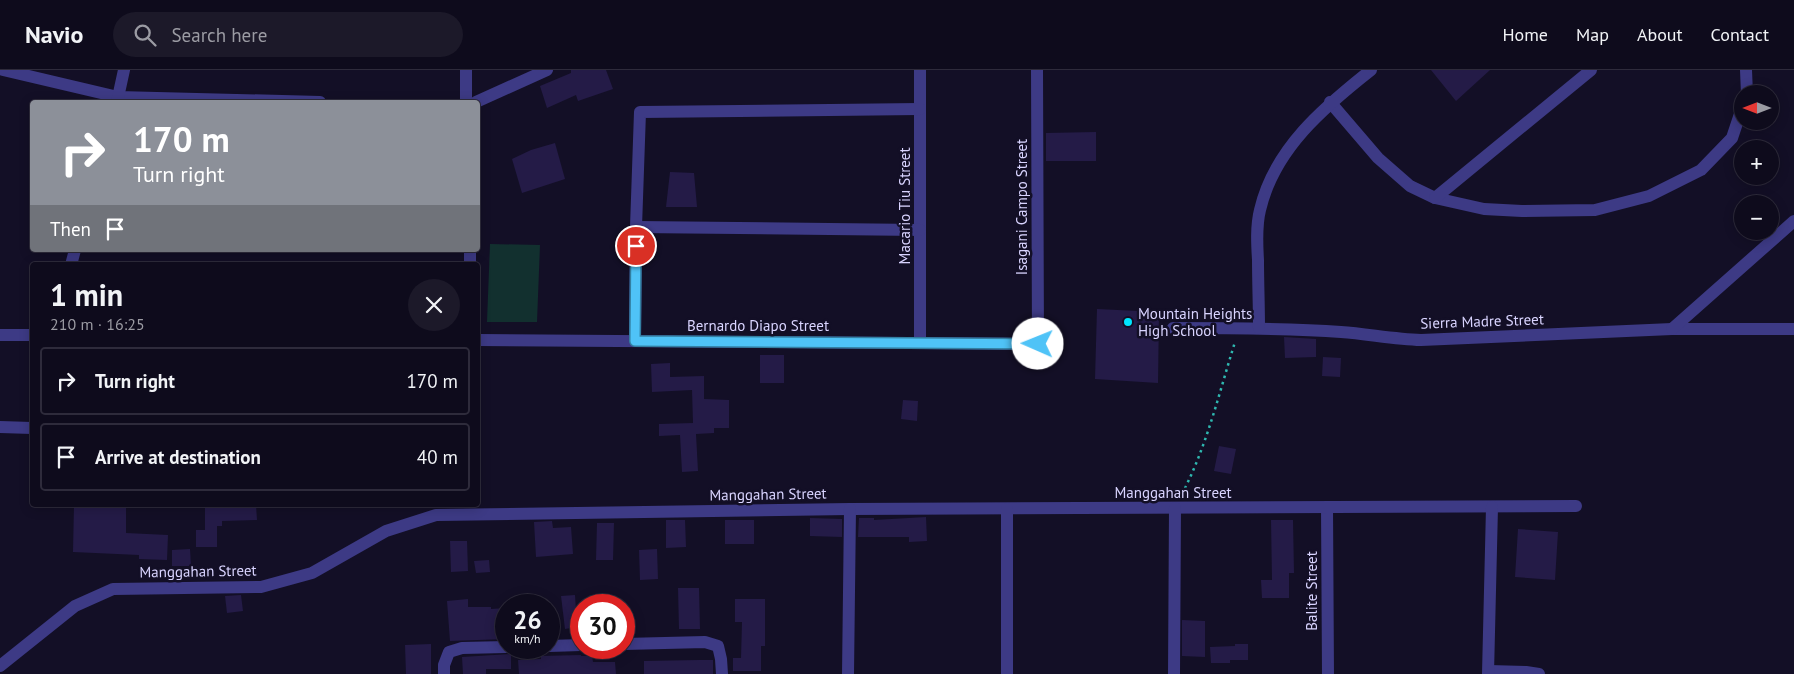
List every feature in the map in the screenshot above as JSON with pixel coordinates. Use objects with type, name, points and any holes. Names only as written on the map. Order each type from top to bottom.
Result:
[{"type":"street","points":[[1,71],[118,100],[124,70]]},
{"type":"street","points":[[466,70],[466,100]]},
{"type":"street","points":[[480,100],[546,70]]},
{"type":"street","name":"Macario Tiu Street","points":[[920,70],[920,343]]},
{"type":"street","name":"Isagani Campo Street","points":[[1037,70],[1038,344]]},
{"type":"street","points":[[1259,328],[1257,243],[1260,211],[1273,174],[1299,134],[1330,102],[1370,70]]},
{"type":"street","points":[[1435,198],[1591,70]]},
{"type":"street","points":[[1746,70],[1747,85]]},
{"type":"street","points":[[1330,102],[1378,158],[1410,186],[1435,198],[1484,209],[1522,211],[1595,210],[1649,196],[1701,170],[1732,138],[1735,130]]},
{"type":"street","points":[[635,341],[640,112],[920,108]]},
{"type":"street","points":[[1672,329],[1794,221]]},
{"type":"street","points":[[636,227],[920,230]]},
{"type":"street","name":"Sierra Madre Street","points":[[1173,328],[1259,328],[1343,332],[1392,339],[1421,340],[1672,329],[1794,329]]},
{"type":"street","points":[[0,335],[30,335]]},
{"type":"street","name":"Bernardo Diapo Street","points":[[480,340],[1038,344]]},
{"type":"street","points":[[0,427],[30,428]]},
{"type":"street","name":"Manggahan Street","points":[[0,666],[75,606],[113,589],[261,587],[312,573],[386,531],[436,515],[850,509],[1576,506]]},
{"type":"street","name":"Balite Street","points":[[1327,507],[1328,674]]},
{"type":"street","points":[[1492,507],[1488,672],[1539,674]]},
{"type":"street","points":[[1174,674],[1175,508]]},
{"type":"street","points":[[848,674],[850,509]]},
{"type":"street","points":[[1007,674],[1008,509]]},
{"type":"street","points":[[635,644],[705,642],[718,646],[722,674]]},
{"type":"street","points":[[444,674],[444,665],[449,652],[462,648],[495,647]]},
{"type":"path","points":[[1175,508],[1198,459],[1239,328]]},
{"type":"green space","points":[[490,244],[540,245],[537,322],[487,322]]},
{"type":"building","points":[[571,70],[606,70],[613,89],[578,101],[576,95],[547,108],[540,86],[571,73]]},
{"type":"building","points":[[1431,70],[1490,70],[1456,101]]},
{"type":"building","points":[[1096,132],[1096,161],[1046,161],[1046,133]]},
{"type":"building","points":[[555,143],[565,179],[522,193],[512,159],[531,150]]},
{"type":"building","points":[[670,172],[694,173],[697,207],[666,207]]},
{"type":"building","points":[[1097,309],[1159,312],[1158,383],[1095,379]]},
{"type":"building","points":[[1284,337],[1316,339],[1316,357],[1285,358]]},
{"type":"building","points":[[760,355],[784,355],[784,383],[760,383]]},
{"type":"building","points":[[1323,357],[1341,358],[1340,377],[1322,376]]},
{"type":"building","points":[[670,363],[670,377],[704,376],[704,399],[729,400],[729,428],[714,428],[714,433],[696,434],[698,471],[682,472],[680,435],[659,436],[659,424],[693,423],[692,390],[652,392],[651,364]]},
{"type":"building","points":[[903,400],[918,401],[917,421],[901,419]]},
{"type":"building","points":[[1219,446],[1236,449],[1231,474],[1214,471]]},
{"type":"building","points":[[74,507],[126,507],[126,533],[168,535],[167,560],[139,559],[139,555],[73,552]]},
{"type":"building","points":[[205,507],[256,507],[257,520],[222,521],[222,526],[217,526],[217,547],[196,547],[196,530],[205,530]]},
{"type":"building","points":[[926,517],[927,541],[909,542],[909,537],[858,537],[859,518],[874,518],[874,520]]},
{"type":"building","points":[[810,518],[842,519],[842,537],[810,536]]},
{"type":"building","points":[[666,520],[685,520],[686,547],[666,548]]},
{"type":"building","points":[[725,520],[754,520],[754,544],[725,544]]},
{"type":"building","points":[[1271,520],[1293,520],[1294,573],[1289,573],[1289,598],[1262,598],[1261,580],[1272,580]]},
{"type":"building","points":[[552,521],[553,528],[571,527],[573,554],[536,557],[534,522]]},
{"type":"building","points":[[597,523],[614,523],[613,560],[596,560]]},
{"type":"building","points":[[1518,529],[1558,532],[1555,580],[1515,577]]},
{"type":"building","points":[[450,541],[467,541],[468,571],[451,572]]},
{"type":"building","points":[[190,549],[191,566],[172,566],[172,550]]},
{"type":"building","points":[[657,549],[658,579],[640,580],[639,550]]},
{"type":"building","points":[[489,560],[490,572],[476,573],[474,561]]},
{"type":"building","points":[[678,588],[699,588],[700,629],[679,629]]},
{"type":"building","points":[[241,595],[243,611],[227,613],[225,596]]},
{"type":"building","points":[[570,595],[570,628],[565,629],[561,596]]},
{"type":"building","points":[[468,599],[468,607],[495,609],[495,639],[450,641],[447,601]]},
{"type":"building","points":[[735,599],[765,599],[765,646],[761,646],[761,671],[733,671],[733,658],[741,658],[742,622],[735,622]]},
{"type":"building","points":[[1182,620],[1205,621],[1205,657],[1182,656]]},
{"type":"building","points":[[431,644],[431,674],[406,674],[405,645]]},
{"type":"building","points":[[1235,644],[1248,644],[1248,660],[1230,660],[1230,663],[1211,663],[1210,647],[1235,646]]},
{"type":"building","points":[[495,655],[495,659],[511,659],[511,669],[486,669],[486,674],[463,674],[462,657]]},
{"type":"building","points":[[570,655],[570,659],[592,659],[593,662],[615,662],[616,674],[519,674],[518,660],[560,659],[560,656]]},
{"type":"building","points":[[713,660],[713,674],[644,674],[644,661]]},
{"type":"place","name":"Mountain Heights High School","points":[[1128,322]]},
{"type":"route","points":[[636,246],[635,341],[1038,344]]}]
